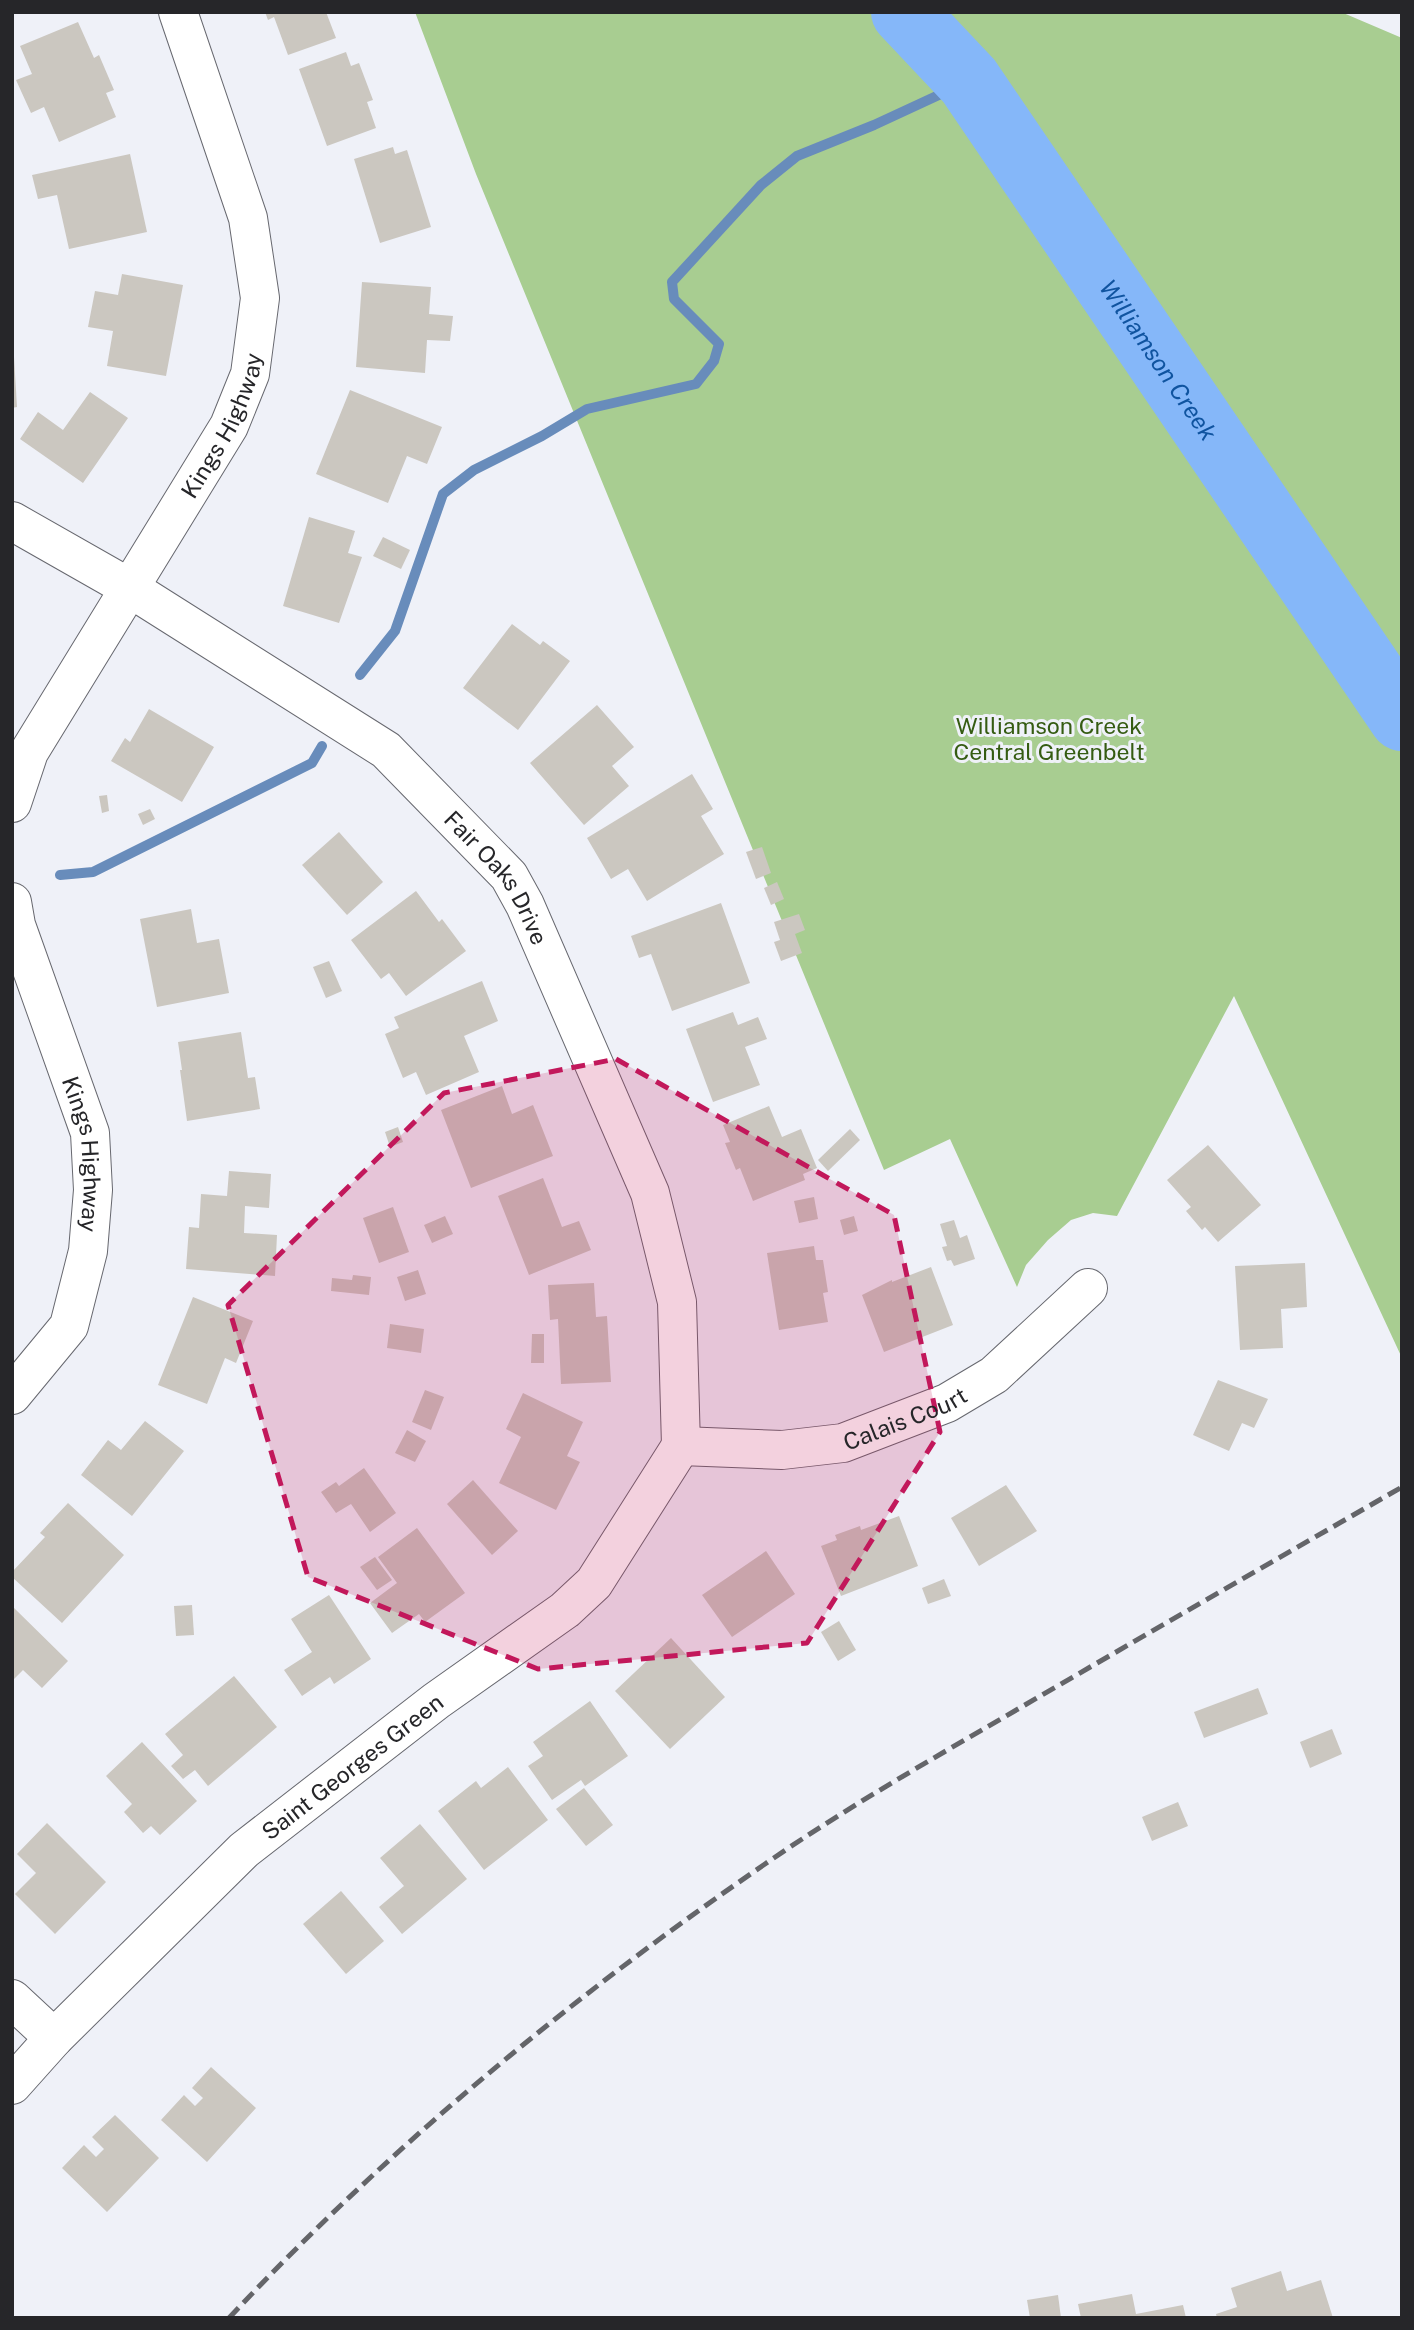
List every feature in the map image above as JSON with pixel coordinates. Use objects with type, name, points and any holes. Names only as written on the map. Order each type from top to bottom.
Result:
[{"type":"street","name":"Kings Highway","points":[[12,803],[29,751],[229,426],[250,374],[260,298],[248,218],[178,12]]},
{"type":"street","name":"Fair Oaks Drive","points":[[12,521],[128,587],[386,750],[509,876],[525,905],[650,1193],[677,1302],[681,1446]]},
{"type":"street","name":"Kings Highway","points":[[12,902],[16,925],[90,1133],[93,1190],[88,1251],[69,1326],[12,1395]]},
{"type":"street","name":"Calais Court","points":[[681,1446],[782,1450],[842,1444],[947,1403],[994,1375],[1088,1287]]},
{"type":"street","name":"Saint Georges Green","points":[[12,2085],[54,2038],[244,1850],[436,1701],[565,1610],[594,1583],[681,1446]]},
{"type":"street","points":[[12,1999],[54,2038]]},
{"type":"highlighted area","points":[[616,1059],[894,1215],[940,1432],[807,1643],[538,1669],[308,1577],[228,1305],[444,1093]]},
{"type":"green space","name":"Williamson Creek Central Greenbelt","points":[[415,12],[1341,12],[1402,38],[1402,1358],[1234,996],[1117,1216],[1093,1213],[1071,1220],[1048,1240],[1026,1265],[1017,1287],[950,1139],[884,1170],[476,174]]},
{"type":"building","points":[[265,12],[326,12],[336,38],[288,55],[274,17],[268,20]]},
{"type":"building","points":[[78,22],[94,58],[99,55],[114,90],[106,93],[116,117],[59,142],[44,107],[31,113],[16,80],[32,74],[20,46]]},
{"type":"building","points":[[346,52],[351,66],[359,63],[373,100],[367,102],[376,128],[327,146],[299,69]]},
{"type":"building","points":[[393,147],[395,154],[407,150],[431,227],[380,243],[354,159]]},
{"type":"building","points":[[130,154],[147,232],[69,249],[57,195],[38,199],[32,175]]},
{"type":"building","points":[[122,274],[183,285],[166,376],[107,366],[113,331],[88,327],[95,291],[118,295]]},
{"type":"building","points":[[362,282],[431,287],[429,314],[453,316],[450,341],[427,340],[425,373],[356,367]]},
{"type":"building","points":[[12,357],[17,407],[12,408]]},
{"type":"building","points":[[350,390],[442,427],[427,464],[407,456],[388,503],[316,474]]},
{"type":"building","points":[[90,392],[128,418],[83,483],[20,439],[38,412],[63,430]]},
{"type":"building","points":[[309,517],[355,531],[348,553],[362,557],[339,623],[283,606]]},
{"type":"building","points":[[383,537],[410,550],[401,569],[373,556]]},
{"type":"building","points":[[512,624],[540,645],[543,641],[570,661],[518,730],[463,688]]},
{"type":"building","points":[[597,705],[634,747],[612,766],[629,786],[584,825],[530,763]]},
{"type":"building","points":[[149,709],[214,747],[182,802],[111,761],[125,738],[130,742]]},
{"type":"building","points":[[692,774],[713,809],[701,816],[724,854],[647,901],[628,869],[611,879],[587,838]]},
{"type":"building","points":[[107,795],[109,811],[102,813],[99,796]]},
{"type":"building","points":[[150,809],[155,819],[143,825],[138,814]]},
{"type":"building","points":[[339,832],[383,882],[347,915],[302,865]]},
{"type":"building","points":[[762,847],[771,873],[756,879],[746,852]]},
{"type":"building","points":[[777,882],[784,899],[771,905],[764,888]]},
{"type":"building","points":[[416,891],[439,922],[442,919],[466,951],[406,996],[389,973],[381,979],[351,940]]},
{"type":"building","points":[[721,903],[750,983],[672,1011],[651,954],[639,958],[631,936]]},
{"type":"building","points":[[191,909],[197,943],[219,939],[229,993],[157,1007],[140,919]]},
{"type":"building","points":[[799,914],[805,930],[795,934],[802,953],[781,961],[774,942],[780,940],[774,922]]},
{"type":"building","points":[[329,961],[342,991],[326,998],[313,967]]},
{"type":"building","points":[[482,981],[498,1021],[464,1036],[479,1072],[426,1095],[416,1072],[403,1078],[385,1034],[399,1028],[394,1017]]},
{"type":"building","points":[[733,1012],[738,1025],[758,1017],[767,1039],[745,1047],[760,1085],[713,1102],[686,1029]]},
{"type":"building","points":[[241,1032],[248,1078],[255,1077],[260,1109],[187,1121],[178,1042]]},
{"type":"building","points":[[502,1086],[512,1114],[533,1105],[553,1156],[471,1188],[441,1110]]},
{"type":"building","points":[[769,1106],[782,1137],[801,1129],[817,1168],[803,1174],[805,1180],[753,1201],[740,1168],[736,1170],[725,1143],[730,1142],[723,1125]]},
{"type":"building","points":[[398,1127],[403,1142],[390,1147],[385,1132]]},
{"type":"building","points":[[850,1129],[860,1140],[828,1171],[818,1160]]},
{"type":"building","points":[[1208,1145],[1261,1205],[1218,1242],[1205,1227],[1202,1230],[1186,1211],[1191,1207],[1167,1180]]},
{"type":"building","points":[[229,1171],[271,1174],[269,1208],[245,1206],[244,1233],[277,1235],[275,1276],[186,1269],[189,1227],[199,1228],[201,1194],[227,1196]]},
{"type":"building","points":[[543,1178],[562,1227],[579,1221],[591,1250],[529,1275],[498,1196]]},
{"type":"building","points":[[814,1197],[818,1219],[799,1223],[794,1201]]},
{"type":"building","points":[[393,1207],[409,1252],[379,1263],[363,1218]]},
{"type":"building","points":[[445,1216],[453,1234],[432,1243],[424,1225]]},
{"type":"building","points":[[854,1216],[858,1231],[844,1235],[840,1220]]},
{"type":"building","points":[[954,1220],[960,1238],[967,1235],[975,1259],[954,1266],[951,1260],[947,1261],[942,1247],[947,1246],[940,1224]]},
{"type":"building","points":[[814,1246],[816,1260],[823,1260],[828,1292],[823,1293],[828,1322],[779,1330],[767,1253]]},
{"type":"building","points":[[1305,1263],[1307,1307],[1281,1309],[1283,1348],[1240,1350],[1235,1266]]},
{"type":"building","points":[[931,1267],[953,1325],[884,1352],[862,1295],[892,1280]]},
{"type":"building","points":[[418,1270],[426,1294],[405,1301],[397,1277]]},
{"type":"building","points":[[353,1275],[371,1277],[369,1295],[331,1291],[332,1278],[352,1280]]},
{"type":"building","points":[[594,1283],[596,1317],[607,1316],[611,1382],[561,1384],[558,1319],[550,1320],[548,1285]]},
{"type":"building","points":[[193,1297],[253,1321],[236,1363],[225,1358],[207,1404],[158,1385]]},
{"type":"building","points":[[390,1324],[424,1329],[421,1353],[387,1348]]},
{"type":"building","points":[[532,1334],[544,1334],[544,1363],[531,1363]]},
{"type":"building","points":[[1218,1380],[1268,1399],[1254,1428],[1242,1423],[1229,1451],[1193,1435]]},
{"type":"building","points":[[425,1390],[444,1397],[431,1430],[412,1422]]},
{"type":"building","points":[[523,1393],[583,1422],[567,1456],[580,1462],[556,1510],[499,1483],[521,1437],[506,1429]]},
{"type":"building","points":[[145,1421],[184,1451],[132,1516],[81,1475],[108,1440],[121,1450]]},
{"type":"building","points":[[407,1430],[426,1441],[415,1462],[395,1453]]},
{"type":"building","points":[[364,1468],[396,1513],[370,1532],[351,1504],[336,1513],[321,1492],[336,1482],[339,1486]]},
{"type":"building","points":[[473,1480],[518,1531],[492,1555],[447,1504]]},
{"type":"building","points":[[1006,1485],[1037,1531],[979,1566],[951,1518]]},
{"type":"building","points":[[68,1503],[124,1555],[62,1623],[12,1577],[12,1572],[45,1537],[40,1533]]},
{"type":"building","points":[[899,1516],[918,1566],[841,1596],[821,1546],[837,1540],[835,1535],[860,1526],[861,1530]]},
{"type":"building","points":[[417,1528],[465,1593],[425,1622],[419,1614],[392,1633],[370,1603],[397,1583],[378,1557]]},
{"type":"building","points":[[766,1551],[795,1594],[732,1637],[702,1595]]},
{"type":"building","points":[[375,1557],[392,1580],[377,1590],[360,1567]]},
{"type":"building","points":[[944,1579],[951,1596],[928,1604],[922,1588]]},
{"type":"building","points":[[329,1595],[371,1659],[334,1684],[330,1677],[302,1696],[284,1670],[312,1652],[291,1619]]},
{"type":"building","points":[[192,1605],[194,1635],[176,1636],[174,1606]]},
{"type":"building","points":[[12,1606],[68,1661],[42,1688],[23,1670],[12,1681]]},
{"type":"building","points":[[839,1621],[856,1650],[838,1661],[821,1632]]},
{"type":"building","points":[[671,1638],[725,1697],[670,1749],[615,1691]]},
{"type":"building","points":[[234,1676],[277,1727],[208,1786],[195,1770],[183,1779],[171,1766],[183,1755],[165,1734]]},
{"type":"building","points":[[1258,1688],[1268,1714],[1204,1738],[1194,1712]]},
{"type":"building","points":[[590,1701],[628,1756],[585,1786],[581,1780],[552,1800],[528,1766],[543,1756],[533,1742]]},
{"type":"building","points":[[1332,1729],[1342,1754],[1310,1768],[1300,1742]]},
{"type":"building","points":[[142,1742],[197,1801],[160,1835],[151,1826],[143,1833],[124,1812],[132,1804],[106,1776]]},
{"type":"building","points":[[508,1767],[548,1820],[484,1870],[438,1811],[476,1781],[481,1788]]},
{"type":"building","points":[[584,1788],[613,1825],[586,1846],[556,1809]]},
{"type":"building","points":[[1178,1802],[1188,1826],[1152,1841],[1142,1817]]},
{"type":"building","points":[[47,1823],[106,1882],[55,1934],[15,1894],[36,1873],[17,1854]]},
{"type":"building","points":[[420,1824],[467,1879],[402,1934],[379,1907],[404,1886],[380,1858]]},
{"type":"building","points":[[341,1891],[384,1941],[346,1974],[303,1924]]},
{"type":"building","points":[[211,2067],[256,2108],[207,2162],[161,2120],[184,2095],[195,2106],[203,2098],[192,2088]]},
{"type":"building","points":[[115,2115],[159,2158],[107,2212],[62,2168],[84,2145],[96,2157],[104,2149],[92,2137]]},
{"type":"building","points":[[1281,2271],[1287,2291],[1321,2280],[1333,2318],[1217,2318],[1216,2314],[1237,2307],[1231,2288]]},
{"type":"building","points":[[1132,2294],[1136,2314],[1183,2305],[1186,2318],[1081,2318],[1078,2304]]},
{"type":"building","points":[[1058,2295],[1061,2318],[1030,2318],[1027,2300]]},
{"type":"waterway","name":"Williamson Creek","points":[[904,12],[969,81],[1402,718]]},
{"type":"waterway","points":[[360,675],[395,631],[443,494],[474,470],[542,436],[587,409],[696,384],[714,361],[719,344],[674,299],[672,282],[761,185],[797,156],[874,125],[969,81]]},
{"type":"waterway","points":[[60,875],[93,872],[312,763],[322,746]]},
{"type":"railway","points":[[229,2318],[353,2193],[418,2134],[553,2021],[693,1914],[794,1844],[884,1787],[1402,1487]]}]
